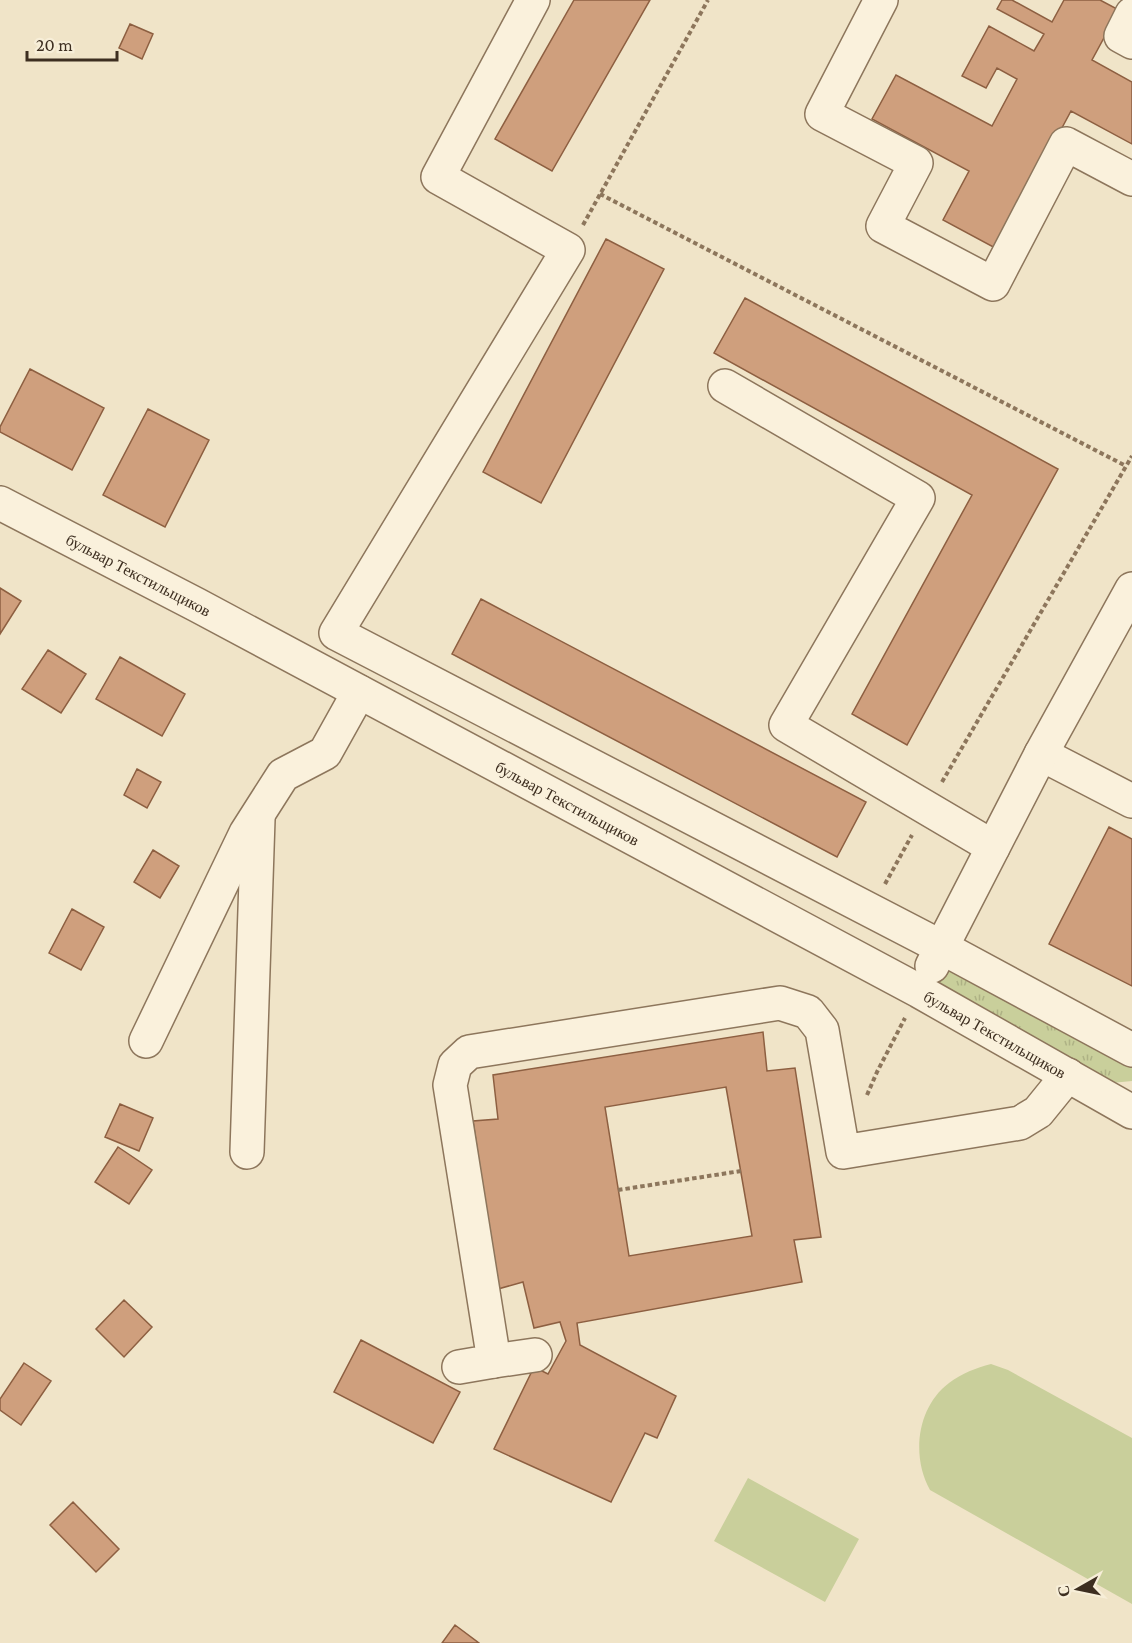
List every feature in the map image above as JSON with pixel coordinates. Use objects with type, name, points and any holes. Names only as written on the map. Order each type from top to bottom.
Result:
[{"type":"street","points":[[533,0],[438,177],[568,250],[336,633],[941,947],[1132,1050]]},
{"type":"street","points":[[881,0],[822,114],[916,163],[883,226],[993,284],[1066,144],[1132,178]]},
{"type":"street","points":[[1132,14],[1121,36],[1132,42]]},
{"type":"street","points":[[725,386],[918,498],[786,725],[993,847]]},
{"type":"street","name":"бульвар Текстильщиков","points":[[0,503],[197,605],[919,991],[1132,1112]]},
{"type":"street","points":[[919,991],[1041,754],[1132,589]]},
{"type":"street","points":[[146,1041],[246,833],[283,775],[325,753],[359,692]]},
{"type":"street","points":[[1041,754],[1132,801]]},
{"type":"street","points":[[247,1152],[258,814]]},
{"type":"street","points":[[494,1361],[450,1085],[455,1065],[469,1052],[780,1003],[808,1012],[822,1030],[843,1152],[1020,1123],[1038,1112],[1068,1075]]},
{"type":"street","points":[[1098,1092],[1132,1089]]},
{"type":"street","points":[[459,1367],[534,1355]]},
{"type":"path","points":[[568,250],[708,0]]},
{"type":"path","points":[[600,194],[1126,466]]},
{"type":"path","points":[[870,911],[927,808],[1132,456]]},
{"type":"path","points":[[864,1102],[919,991]]},
{"type":"path","points":[[618,1190],[741,1171]]},
{"type":"green space","points":[[943,957],[1132,1055],[1132,1081],[1101,1084],[928,986]]},
{"type":"green space","points":[[991,1364],[1008,1370],[1132,1438],[1132,1604],[930,1490],[920,1462],[919,1448],[920,1433],[930,1405],[938,1393],[954,1379]]},
{"type":"green space","points":[[748,1478],[859,1539],[825,1602],[714,1541]]},
{"type":"building","points":[[574,0],[650,0],[552,171],[495,139]]},
{"type":"building","points":[[1002,0],[1012,0],[1052,22],[1064,0],[1100,0],[1119,10],[1092,60],[1132,82],[1132,144],[1071,111],[997,249],[943,220],[969,171],[872,119],[896,75],[992,126],[1017,79],[997,68],[986,88],[962,76],[989,26],[1034,51],[1044,34],[997,9]]},
{"type":"building","points":[[130,24],[153,34],[142,59],[119,48]]},
{"type":"building","points":[[606,239],[664,269],[541,503],[483,472]]},
{"type":"building","points":[[745,298],[1058,469],[907,745],[852,714],[972,495],[714,353]]},
{"type":"building","points":[[30,369],[104,408],[72,470],[0,432],[0,427]]},
{"type":"building","points":[[148,409],[209,440],[165,527],[103,495]]},
{"type":"building","points":[[0,588],[21,601],[0,634]]},
{"type":"building","points":[[481,599],[866,802],[837,857],[452,654]]},
{"type":"building","points":[[48,650],[86,674],[61,713],[22,689]]},
{"type":"building","points":[[120,657],[185,694],[162,736],[96,699]]},
{"type":"building","points":[[137,769],[161,782],[147,808],[124,795]]},
{"type":"building","points":[[1109,827],[1132,839],[1132,986],[1049,944]]},
{"type":"building","points":[[153,850],[179,866],[160,898],[134,882]]},
{"type":"building","points":[[72,909],[104,927],[81,970],[49,953]]},
{"type":"building","points":[[763,1032],[767,1071],[795,1068],[821,1237],[794,1240],[802,1282],[577,1323],[580,1345],[676,1396],[657,1438],[645,1433],[611,1502],[494,1449],[534,1367],[548,1374],[566,1341],[560,1322],[534,1328],[523,1282],[498,1289],[473,1121],[498,1119],[493,1075]],"holes":[[[726,1087],[752,1236],[629,1256],[605,1107]]]},
{"type":"building","points":[[120,1104],[153,1118],[139,1151],[105,1137]]},
{"type":"building","points":[[118,1147],[152,1170],[129,1204],[95,1182]]},
{"type":"building","points":[[124,1300],[152,1327],[124,1357],[96,1329]]},
{"type":"building","points":[[361,1340],[460,1392],[433,1443],[334,1392]]},
{"type":"building","points":[[24,1363],[51,1381],[21,1425],[0,1410],[0,1399]]},
{"type":"building","points":[[73,1502],[119,1549],[96,1572],[50,1525]]},
{"type":"building","points":[[455,1625],[479,1643],[442,1643]]}]
